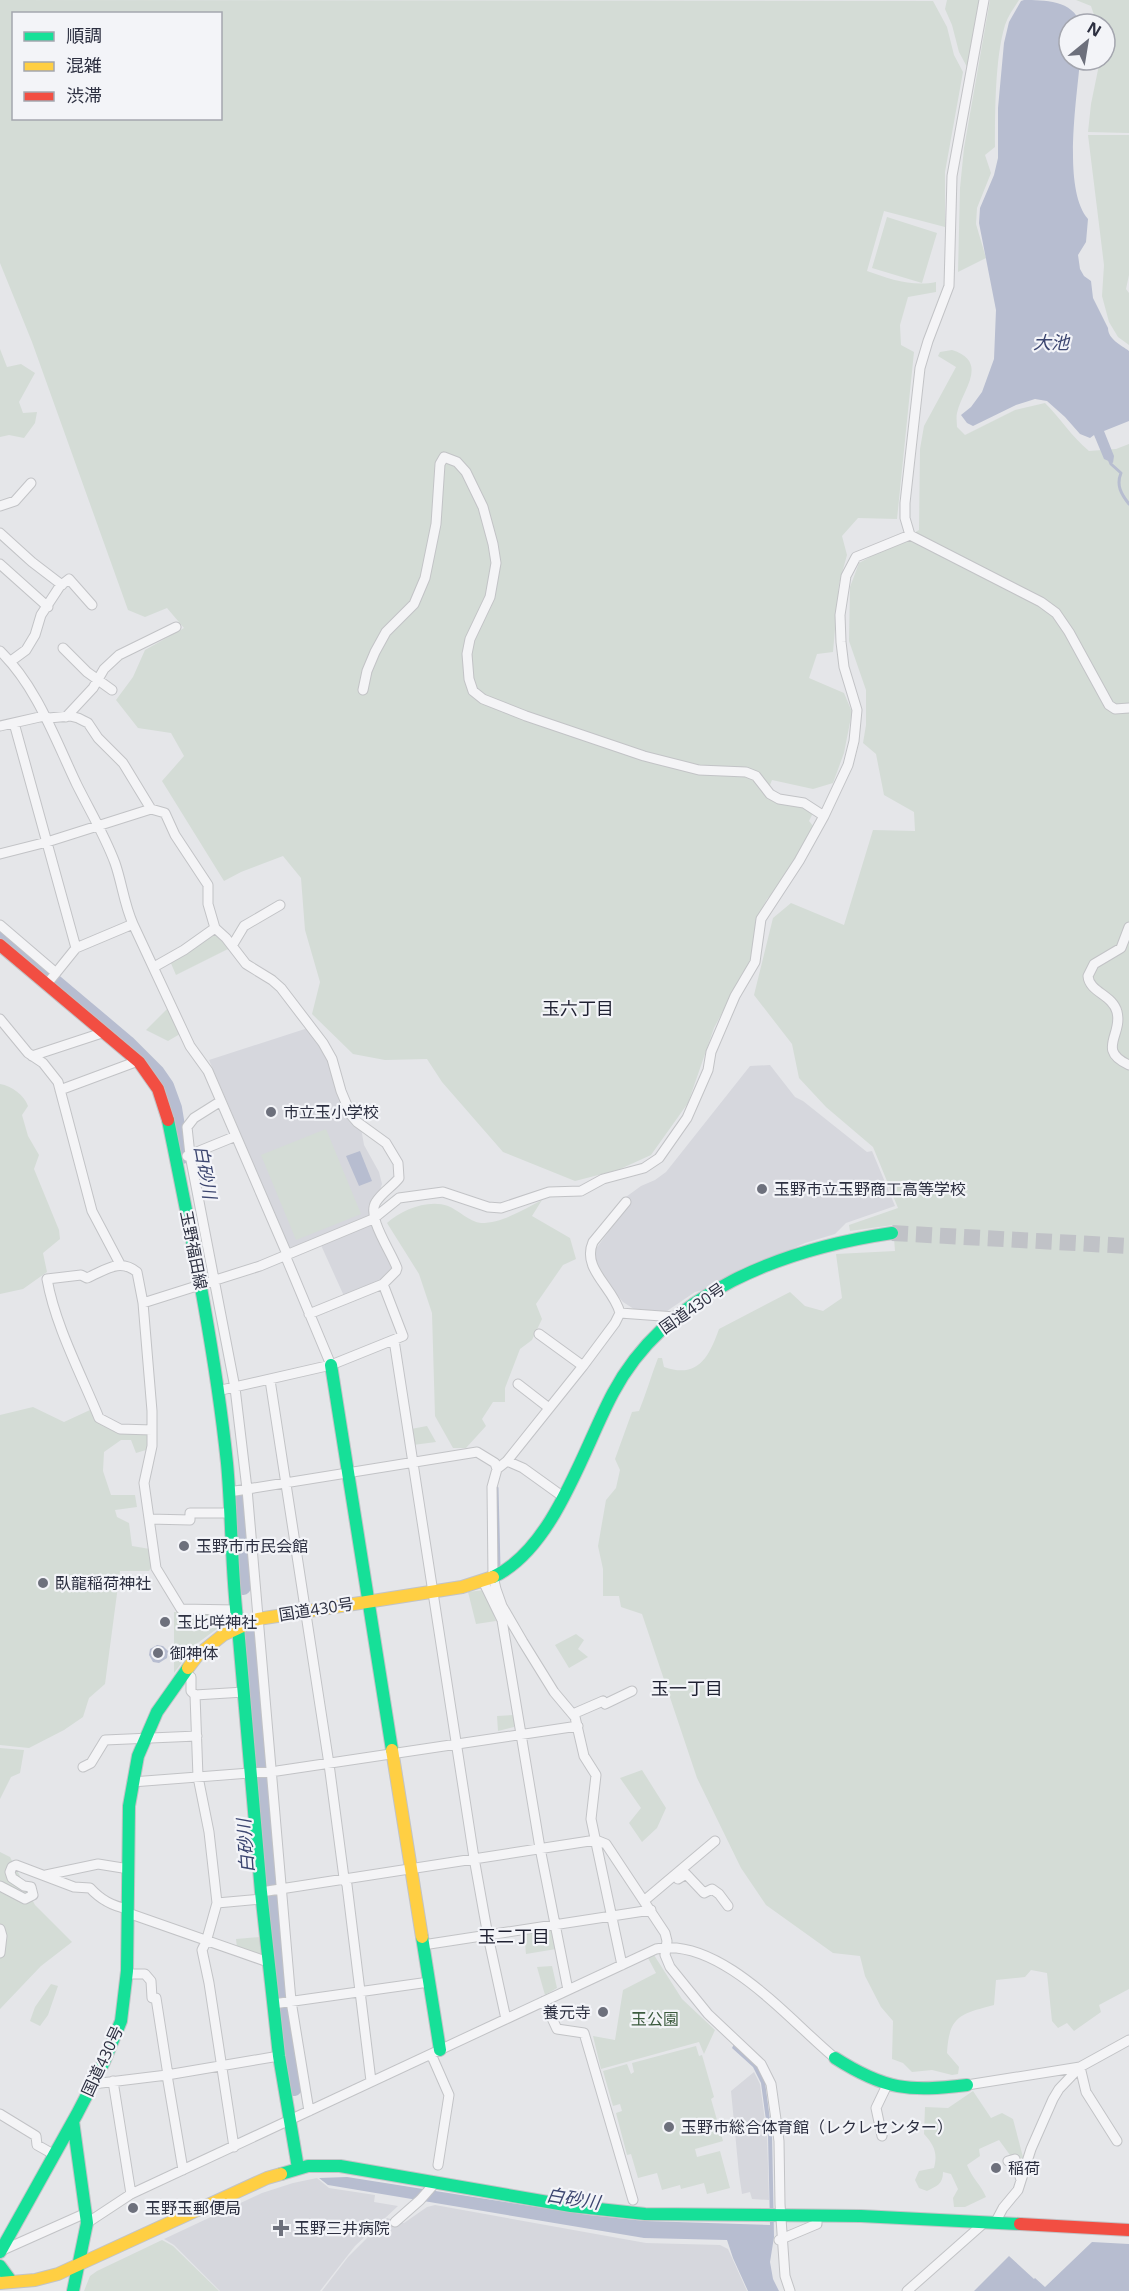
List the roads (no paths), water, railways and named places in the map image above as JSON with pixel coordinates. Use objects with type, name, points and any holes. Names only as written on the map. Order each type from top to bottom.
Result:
[{"type":"main road","name":"玉野福田線","points":[[0,945],[52,978],[105,1032],[138,1061],[158,1089],[183,1157],[208,1282],[219,1390],[238,1491],[230,1514],[236,1610],[269,1892],[268,1962],[283,2002],[279,2056],[298,2168]]},
{"type":"main road","name":"国道430号","points":[[0,2252],[93,2084],[121,2021],[127,1974],[129,1806],[132,1782],[145,1737],[157,1712],[206,1648],[238,1627],[258,1619],[433,1592],[488,1579],[502,1572],[539,1538],[628,1367],[654,1335],[675,1317],[733,1280],[779,1258],[835,1242],[892,1233]]},
{"type":"main road","points":[[331,1365],[350,1473],[429,1982],[435,2053]]},
{"type":"main road","points":[[835,2058],[856,2072],[909,2091],[967,2085]]},
{"type":"main road","points":[[73,2121],[86,2218],[73,2291]]},
{"type":"main road","points":[[0,2266],[6,2282],[34,2280],[78,2266],[267,2178],[309,2166],[340,2166],[432,2185],[571,2206],[635,2213],[681,2216],[818,2216],[1129,2230]]},
{"type":"street","points":[[984,0],[952,176],[949,286],[920,368],[905,518],[910,535],[1028,594],[1056,613],[1069,632],[1108,705],[1115,709],[1129,708]]},
{"type":"street","points":[[363,690],[367,671],[386,632],[414,603],[425,578],[436,524],[440,464],[444,457],[457,462],[466,472],[483,507],[496,563],[490,597],[470,639],[467,654],[469,679],[473,691],[483,699],[526,716],[644,756],[699,770],[746,772],[756,776],[770,794],[779,799],[804,803],[824,816]]},
{"type":"street","points":[[0,506],[15,501],[31,483]]},
{"type":"street","points":[[143,1304],[286,1255],[374,1219],[399,1198],[443,1192],[488,1207],[501,1208],[549,1192],[581,1191],[603,1179],[644,1168],[659,1158],[687,1118],[708,1070],[711,1052],[735,996],[755,962],[761,919],[769,904],[780,892],[824,816],[848,765],[857,722],[856,702],[844,667],[842,642],[840,615],[846,576],[856,557],[910,535]]},
{"type":"street","points":[[1,537],[62,585]]},
{"type":"street","points":[[0,564],[48,607]]},
{"type":"street","points":[[11,661],[26,650],[35,635],[41,615],[62,585],[69,579],[92,604]]},
{"type":"street","points":[[66,717],[93,688],[104,669],[119,655],[176,627]]},
{"type":"street","points":[[63,648],[97,680],[112,690]]},
{"type":"street","points":[[0,651],[11,661],[30,687],[98,826],[116,866],[126,907],[133,924],[190,1046],[208,1071],[331,1365]]},
{"type":"street","points":[[0,726],[44,716],[78,718],[88,723],[98,738],[123,763],[151,809]]},
{"type":"street","points":[[14,723],[76,948]]},
{"type":"street","points":[[0,854],[47,842],[151,809],[165,813],[175,835],[208,885],[208,904],[215,928],[246,964],[272,980],[292,1001],[323,1043],[332,1059],[337,1080],[351,1114],[357,1122],[386,1143],[398,1163],[399,1178],[374,1205],[374,1219],[397,1268],[383,1284],[309,1314]]},
{"type":"street","points":[[232,946],[244,926],[280,905]]},
{"type":"street","points":[[0,925],[52,978],[76,948],[133,924]]},
{"type":"street","points":[[1129,927],[1120,948],[1094,964],[1088,976],[1091,986],[1116,1008],[1118,1020],[1112,1050],[1119,1061],[1129,1065]]},
{"type":"street","points":[[154,967],[184,950],[215,928]]},
{"type":"street","points":[[0,1019],[32,1056],[43,1063],[58,1082],[92,1211],[120,1264]]},
{"type":"street","points":[[32,1056],[105,1032]]},
{"type":"street","points":[[60,1090],[138,1061]]},
{"type":"street","points":[[220,1101],[194,1118],[187,1127],[183,1157],[236,1136]]},
{"type":"street","points":[[497,1469],[507,1461],[583,1366],[620,1313],[617,1302],[591,1263],[589,1250],[595,1238],[626,1202]]},
{"type":"street","points":[[152,1430],[120,1429],[99,1418],[49,1292],[47,1279],[81,1275],[87,1278],[120,1264],[129,1266],[137,1272],[143,1304],[152,1430],[152,1446],[144,1483],[156,1568],[181,1609],[236,1610]]},
{"type":"street","points":[[208,1282],[233,1388],[238,1491],[258,1619],[270,1772],[269,1892],[283,2002],[309,2111]]},
{"type":"street","points":[[219,1390],[331,1365],[403,1336],[383,1284]]},
{"type":"street","points":[[620,1313],[675,1317]]},
{"type":"street","points":[[538,1334],[583,1366]]},
{"type":"street","points":[[394,1340],[474,1858],[506,2019]]},
{"type":"street","points":[[270,1380],[329,1764],[344,1878],[347,1885],[371,2081]]},
{"type":"street","points":[[518,1384],[549,1408]]},
{"type":"street","points":[[238,1491],[477,1452],[495,1463],[497,1469],[492,1486],[488,1579],[502,1620],[540,1848],[568,1990]]},
{"type":"street","points":[[507,1461],[523,1468],[562,1496]]},
{"type":"street","points":[[149,1519],[190,1520],[190,1513],[230,1514]]},
{"type":"street","points":[[488,1579],[554,1692],[573,1714],[584,1756],[596,1775],[591,1820],[622,1965]]},
{"type":"street","points":[[185,1673],[191,1677],[191,1691],[195,1695],[198,1777],[209,1832],[217,1903],[202,1950],[234,2147]]},
{"type":"street","points":[[573,1714],[603,1701],[605,1704],[632,1691]]},
{"type":"street","points":[[195,1695],[244,1692]]},
{"type":"street","points":[[132,1782],[270,1772],[578,1726]]},
{"type":"street","points":[[83,1767],[90,1763],[105,1740],[197,1736]]},
{"type":"street","points":[[217,1903],[344,1878],[474,1858],[596,1840],[606,1844],[665,1933],[665,1954],[670,1967],[708,2014],[750,2052],[767,2074],[771,2084],[779,2141],[775,2216],[785,2276],[790,2291]]},
{"type":"street","points":[[645,1900],[715,1841]]},
{"type":"street","points":[[46,1875],[98,1864],[129,1869]]},
{"type":"street","points":[[0,1886],[28,1899],[33,1895],[33,1890],[12,1878],[10,1872],[16,1865],[74,1887],[90,1888],[99,1898],[116,1907],[206,1942],[268,1962]]},
{"type":"street","points":[[672,1878],[674,1881],[686,1874],[704,1893],[712,1889],[728,1906]]},
{"type":"street","points":[[423,1945],[651,1910]]},
{"type":"street","points":[[0,1929],[2,1936],[0,1953]]},
{"type":"street","points":[[0,2252],[86,2218],[131,2194],[656,1949],[666,1947],[693,1950],[711,1957],[745,1978],[835,2058]]},
{"type":"street","points":[[127,1974],[145,1974],[151,1981],[183,2170]]},
{"type":"street","points":[[283,2002],[429,1982]]},
{"type":"street","points":[[544,2001],[557,2029],[584,2033],[633,2200]]},
{"type":"street","points":[[907,2291],[990,2223],[1018,2190],[1031,2149],[1059,2089],[1080,2067],[1129,2040]]},
{"type":"street","points":[[435,2053],[449,2095],[438,2165]]},
{"type":"street","points":[[93,2084],[167,2075],[279,2056]]},
{"type":"street","points":[[967,2085],[1080,2067]]},
{"type":"street","points":[[1080,2067],[1086,2092],[1117,2141]]},
{"type":"street","points":[[113,2081],[131,2194]]},
{"type":"street","points":[[882,2136],[876,2108],[887,2085]]},
{"type":"street","points":[[0,2114],[36,2136],[37,2145],[53,2154]]},
{"type":"street","points":[[1008,2161],[1015,2159],[1021,2180]]},
{"type":"street","points":[[395,2222],[420,2200],[432,2185]]},
{"type":"street","points":[[780,2240],[817,2224],[818,2216]]},
{"type":"water","name":"大池","points":[[1021,1],[1048,1],[1065,6],[1073,12],[1057,12],[1057,72],[1079,72],[1074,120],[1073,166],[1080,205],[1088,219],[1086,242],[1078,255],[1080,269],[1091,281],[1093,298],[1110,335],[1129,351],[1129,421],[1104,431],[1114,456],[1113,463],[1104,459],[1094,435],[1090,438],[1080,434],[1047,401],[1035,399],[1016,405],[973,426],[967,423],[961,415],[971,407],[982,392],[994,359],[996,310],[979,223],[980,208],[994,175],[998,158],[998,108],[1004,43],[1009,22]]},
{"type":"water","points":[[360,1151],[372,1181],[359,1186],[346,1156]]},
{"type":"water","points":[[157,1645],[163,1646],[168,1651],[167,1658],[159,1663],[153,1662],[149,1655],[150,1649]]},
{"type":"water","points":[[734,2044],[756,2065],[765,2082],[772,2135],[774,2237],[770,2262],[773,2279],[779,2291],[748,2291],[727,2240],[644,2238],[328,2185],[319,2178],[347,2177],[588,2215],[645,2221],[770,2225],[768,2135],[761,2083],[753,2067],[732,2048]]},
{"type":"water","points":[[1092,2242],[1129,2244],[1129,2291],[974,2291],[1009,2256],[1045,2287]]},
{"type":"waterway","points":[[1109,459],[1121,473],[1120,489],[1129,504]]},
{"type":"waterway","name":"白砂川","points":[[0,936],[127,1043],[157,1073],[166,1086],[174,1108],[182,1156]]},
{"type":"waterway","points":[[497,1488],[499,1567]]},
{"type":"waterway","name":"白砂川","points":[[237,1495],[243,1587]]},
{"type":"waterway","name":"白砂川","points":[[250,1636],[269,1894],[280,1999],[294,2088]]},
{"type":"tunnel","points":[[892,1233],[1129,1246]]},
{"type":"place","name":"市立玉小学校","points":[[271,1112]]},
{"type":"place","name":"玉野市立玉野商工高等学校","points":[[762,1189]]},
{"type":"place","name":"玉野市市民会館","points":[[184,1546]]},
{"type":"place","name":"臥龍稲荷神社","points":[[43,1583]]},
{"type":"place","name":"玉比咩神社","points":[[165,1622]]},
{"type":"place","name":"御神体","points":[[158,1653]]},
{"type":"place","name":"養元寺","points":[[603,2012]]},
{"type":"place","name":"玉野市総合体育館（レクレセンター）","points":[[669,2127]]},
{"type":"place","name":"稲荷","points":[[996,2168]]},
{"type":"place","name":"玉野玉郵便局","points":[[133,2208]]},
{"type":"place","name":"玉野三井病院","points":[[281,2228]]},
{"type":"district","name":"玉六丁目","points":[[578,1009]]},
{"type":"district","name":"玉一丁目","points":[[687,1689]]},
{"type":"district","name":"玉二丁目","points":[[514,1937]]},
{"type":"park label","name":"玉公園","points":[[655,2019]]}]
